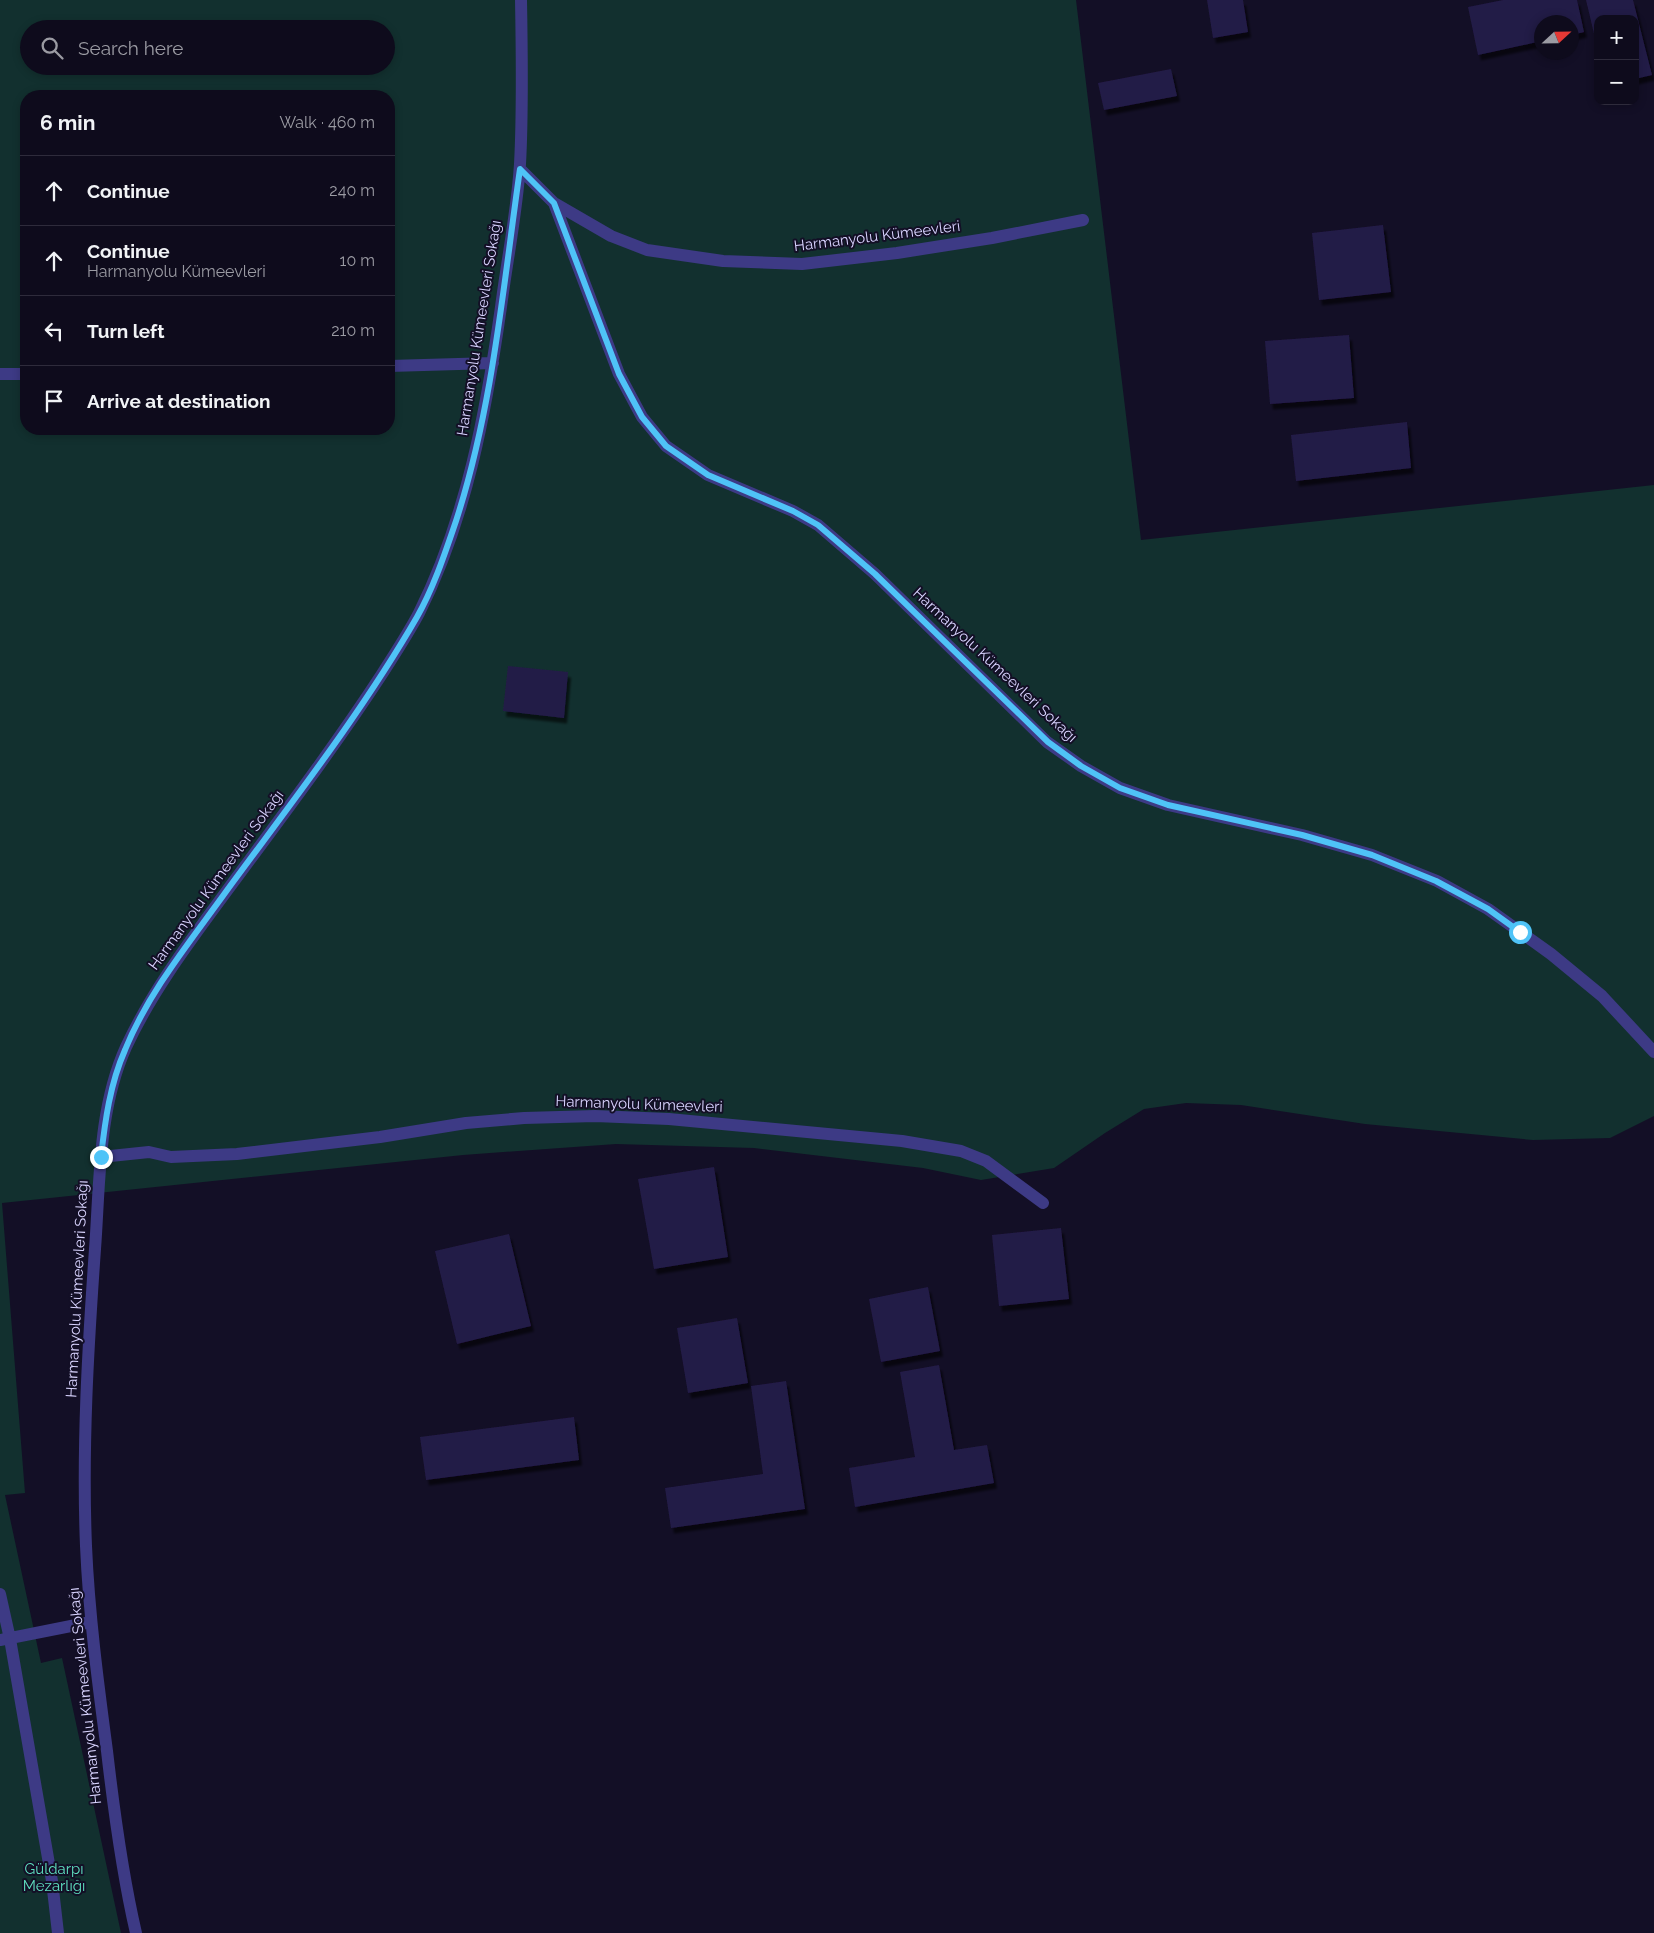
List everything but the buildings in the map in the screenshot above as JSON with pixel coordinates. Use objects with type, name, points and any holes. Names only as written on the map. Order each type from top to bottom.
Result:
[{"type":"street","name":"Harmanyolu Kümeevleri Sokağı","points":[[136,1933],[117,1835],[91,1622],[86,1550],[85,1449],[89,1345],[101,1157],[111,1090],[124,1050],[176,960],[331,748],[382,674],[418,615],[445,554],[466,491],[481,433],[493,363],[520,169],[522,100],[521,0]]},
{"type":"street","name":"Harmanyolu Kümeevleri","points":[[520,169],[554,203],[611,236],[648,250],[723,261],[802,264],[897,253],[992,238],[1083,220]]},
{"type":"street","name":"Harmanyolu Kümeevleri Sokağı","points":[[554,203],[619,374],[642,417],[666,446],[708,475],[793,511],[818,525],[875,574],[1048,742],[1081,766],[1120,788],[1168,805],[1302,835],[1363,853],[1436,881],[1488,909],[1551,954],[1602,996],[1654,1052]]},
{"type":"street","points":[[395,366],[493,363]]},
{"type":"street","points":[[0,374],[20,374]]},
{"type":"street","name":"Harmanyolu Kümeevleri","points":[[101,1157],[149,1152],[171,1157],[237,1154],[524,1118],[595,1116],[669,1119],[902,1141],[961,1151],[986,1161],[1043,1202]]},
{"type":"street","points":[[0,1594],[5,1639],[52,1881],[58,1933]]},
{"type":"street","points":[[5,1639],[91,1622]]},
{"type":"green space","name":"Güldarpı Mezarlığı","points":[[0,0],[1076,0],[1141,540],[1654,485],[1654,1116],[1610,1138],[1533,1140],[1365,1124],[1241,1105],[1186,1103],[1144,1109],[1054,1168],[981,1180],[923,1168],[754,1148],[616,1144],[463,1155],[2,1203],[25,1493],[5,1495],[41,1663],[62,1658],[121,1933],[0,1933]]},
{"type":"route","points":[[101,1157],[111,1090],[124,1050],[145,1011],[170,969],[331,748],[382,674],[418,615],[445,554],[466,491],[481,433],[493,363],[520,169],[554,203],[619,374],[642,417],[666,446],[708,475],[793,511],[818,525],[875,574],[1048,742],[1081,766],[1120,788],[1168,805],[1302,835],[1372,855],[1436,881],[1488,909],[1520,932]]}]
